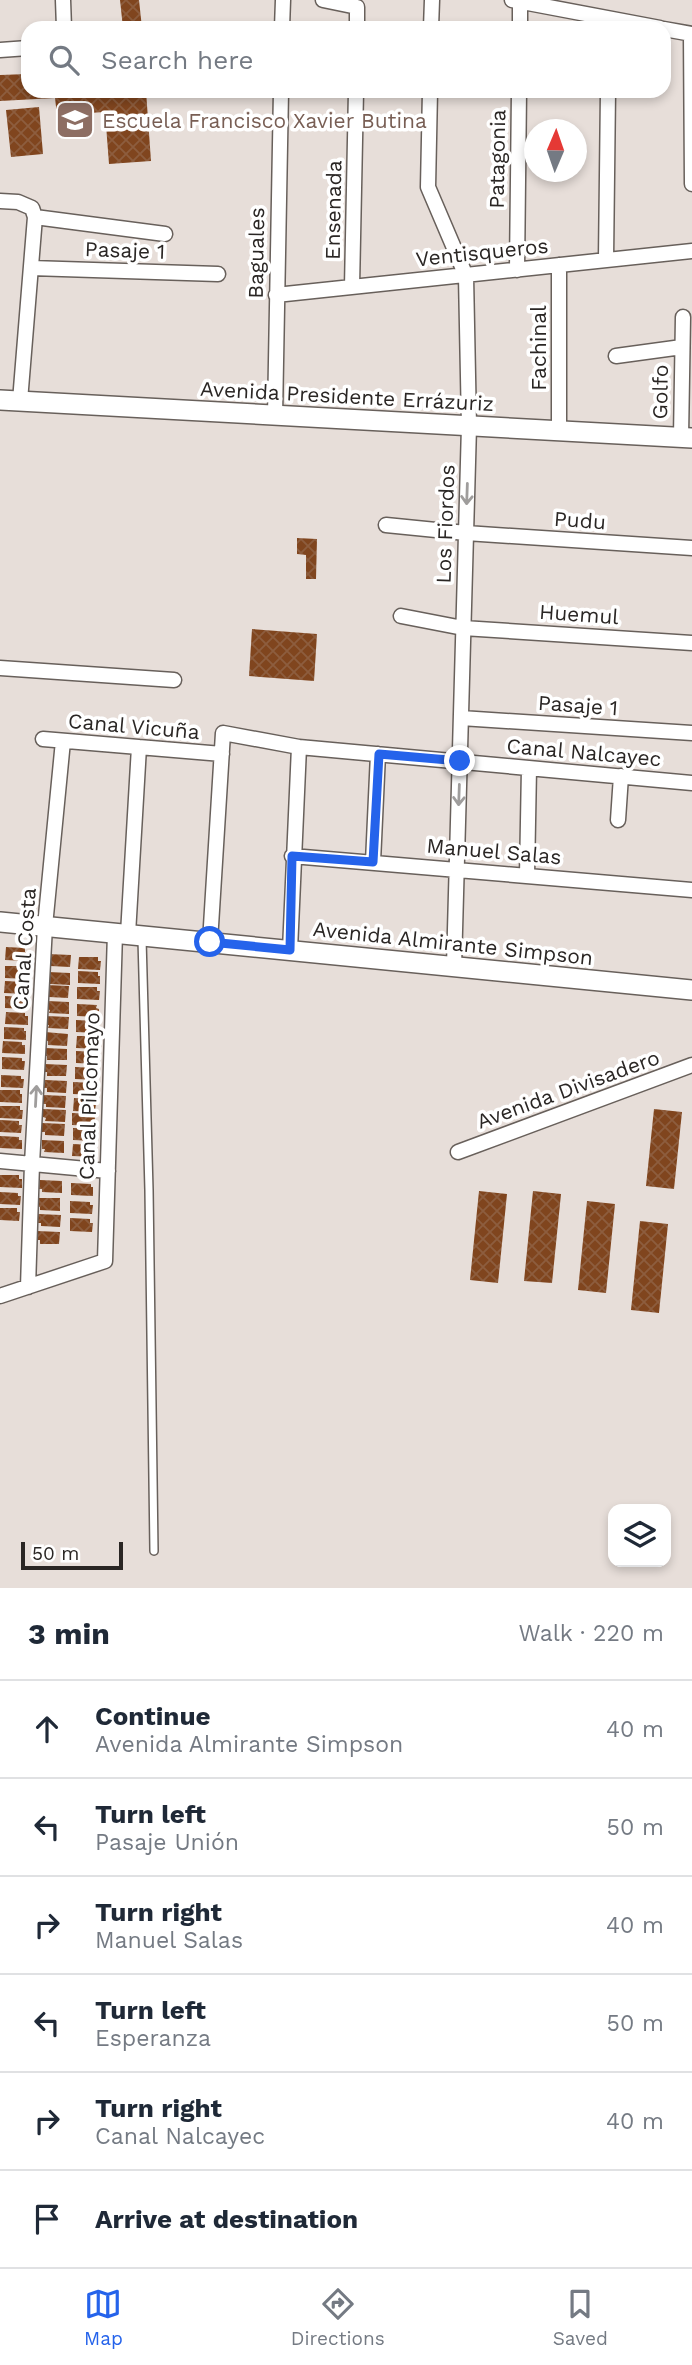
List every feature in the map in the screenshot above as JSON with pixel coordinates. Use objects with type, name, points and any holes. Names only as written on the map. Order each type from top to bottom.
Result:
[{"type":"street","points":[[63,0],[64,21]]},
{"type":"street","points":[[282,21],[283,0]]},
{"type":"street","points":[[323,0],[357,7],[357,21]]},
{"type":"street","points":[[431,21],[432,0]]},
{"type":"street","points":[[519,21],[516,1],[600,21]]},
{"type":"street","points":[[671,30],[691,34],[692,184]]},
{"type":"street","points":[[0,50],[21,48]]},
{"type":"street","name":"Baguales","points":[[275,415],[281,98]]},
{"type":"street","name":"Ensenada","points":[[352,287],[356,98]]},
{"type":"street","name":"Los Fiordos","points":[[430,98],[428,187],[466,276],[469,426],[454,966]]},
{"type":"street","name":"Patagonia","points":[[517,270],[519,98]]},
{"type":"street","points":[[606,259],[608,98]]},
{"type":"street","points":[[0,201],[18,202],[33,208],[35,217],[20,401]]},
{"type":"street","points":[[35,217],[165,233]]},
{"type":"street","name":"Ventisqueros","points":[[276,295],[692,251]]},
{"type":"street","name":"Fachinal","points":[[559,265],[559,431]]},
{"type":"street","name":"Pasaje 1","points":[[31,268],[218,274]]},
{"type":"street","name":"Golfo","points":[[683,317],[686,438]]},
{"type":"street","name":"Golfo","points":[[616,356],[682,347]]},
{"type":"street","name":"Avenida Presidente Errázuriz","points":[[0,400],[686,438]]},
{"type":"street","name":"Pudu","points":[[386,526],[466,534],[692,548]]},
{"type":"street","name":"Huemul","points":[[401,616],[463,628],[692,643]]},
{"type":"street","points":[[0,668],[174,680]]},
{"type":"street","name":"Pasaje 1","points":[[461,718],[692,733]]},
{"type":"street","name":"Canal Nalcayec","points":[[222,754],[223,733],[299,747],[692,783]]},
{"type":"street","name":"Canal Vicuña","points":[[43,739],[222,754]]},
{"type":"street","name":"Canal Costa","points":[[28,1287],[45,926],[63,741]]},
{"type":"street","name":"Canal Pilcomayo","points":[[28,1287],[105,1261],[108,1171],[129,934],[139,747]]},
{"type":"street","points":[[290,950],[292,856],[299,747]]},
{"type":"street","points":[[210,942],[222,754]]},
{"type":"street","points":[[373,862],[379,754]]},
{"type":"street","points":[[527,875],[529,768]]},
{"type":"street","points":[[618,820],[621,776]]},
{"type":"street","name":"Manuel Salas","points":[[292,856],[692,890]]},
{"type":"street","name":"Avenida Almirante Simpson","points":[[0,922],[692,990]]},
{"type":"street","name":"Avenida Divisadero","points":[[458,1152],[692,1065]]},
{"type":"street","points":[[0,1161],[108,1171]]},
{"type":"street","points":[[0,1296],[28,1287]]},
{"type":"lane","points":[[129,934],[149,1191],[154,1551]]},
{"type":"building","points":[[120,0],[139,0],[141,21],[122,21]]},
{"type":"building","points":[[21,74],[21,98],[55,98],[0,101],[0,75]]},
{"type":"building","points":[[55,98],[146,98],[151,161],[109,164],[105,112],[57,115]]},
{"type":"building","points":[[39,107],[43,154],[11,157],[6,110]]},
{"type":"building","points":[[297,538],[317,539],[316,579],[306,579],[306,555],[297,554]]},
{"type":"building","points":[[252,629],[317,634],[314,681],[249,676]]},
{"type":"building","points":[[6,947],[25,948],[25,952],[28,952],[27,961],[5,960]]},
{"type":"building","points":[[48,954],[71,955],[70,967],[50,966]]},
{"type":"building","points":[[79,957],[98,957],[98,961],[101,961],[100,970],[78,969]]},
{"type":"building","points":[[5,966],[25,966],[27,979],[5,978]]},
{"type":"building","points":[[78,971],[98,972],[100,984],[78,983]]},
{"type":"building","points":[[48,972],[70,973],[70,985],[50,984],[50,980],[47,980]]},
{"type":"building","points":[[5,981],[25,982],[27,994],[4,993]]},
{"type":"building","points":[[47,985],[69,986],[68,998],[49,997],[49,994],[46,994]]},
{"type":"building","points":[[77,987],[97,987],[97,991],[100,991],[99,1000],[77,999]]},
{"type":"building","points":[[5,996],[25,997],[25,1000],[28,1000],[27,1009],[5,1008]]},
{"type":"building","points":[[47,1001],[69,1002],[69,1014],[49,1013]]},
{"type":"building","points":[[77,1004],[97,1005],[99,1017],[77,1016]]},
{"type":"building","points":[[6,1012],[25,1013],[25,1016],[28,1016],[28,1025],[5,1024]]},
{"type":"building","points":[[46,1016],[69,1017],[68,1029],[48,1028]]},
{"type":"building","points":[[76,1020],[96,1021],[98,1033],[76,1032]]},
{"type":"building","points":[[4,1027],[24,1028],[26,1040],[4,1039]]},
{"type":"building","points":[[45,1032],[68,1034],[67,1046],[48,1045]]},
{"type":"building","points":[[77,1036],[96,1036],[96,1040],[99,1040],[98,1049],[76,1048]]},
{"type":"building","points":[[3,1041],[22,1042],[22,1045],[25,1045],[25,1054],[2,1053]]},
{"type":"building","points":[[45,1048],[67,1049],[67,1060],[47,1060]]},
{"type":"building","points":[[76,1051],[96,1052],[98,1064],[76,1063]]},
{"type":"building","points":[[2,1057],[22,1058],[22,1061],[25,1061],[24,1070],[2,1069]]},
{"type":"building","points":[[44,1064],[67,1065],[66,1076],[47,1076]]},
{"type":"building","points":[[75,1067],[95,1068],[97,1080],[75,1079]]},
{"type":"building","points":[[1,1075],[21,1076],[21,1079],[24,1079],[23,1088],[1,1087]]},
{"type":"building","points":[[45,1080],[67,1081],[66,1093],[47,1092],[47,1088],[44,1088]]},
{"type":"building","points":[[73,1082],[93,1083],[93,1086],[96,1086],[95,1095],[73,1094]]},
{"type":"building","points":[[0,1090],[20,1090],[22,1103],[0,1102]]},
{"type":"building","points":[[43,1095],[66,1096],[65,1108],[46,1107],[46,1104],[43,1104]]},
{"type":"building","points":[[74,1098],[93,1099],[93,1103],[96,1103],[95,1112],[73,1111]]},
{"type":"building","points":[[0,1106],[20,1106],[20,1110],[23,1110],[22,1119],[0,1118]]},
{"type":"building","points":[[43,1109],[66,1110],[65,1122],[45,1121]]},
{"type":"building","points":[[654,1109],[682,1112],[674,1189],[646,1186]]},
{"type":"building","points":[[72,1113],[92,1114],[92,1117],[95,1117],[94,1126],[72,1125]]},
{"type":"building","points":[[0,1120],[19,1121],[19,1125],[22,1125],[21,1133],[0,1132]]},
{"type":"building","points":[[42,1123],[65,1124],[64,1136],[45,1135],[45,1132],[42,1132]]},
{"type":"building","points":[[73,1128],[93,1128],[93,1132],[96,1132],[95,1141],[73,1140]]},
{"type":"building","points":[[0,1136],[19,1137],[19,1140],[22,1140],[22,1149],[0,1148]]},
{"type":"building","points":[[42,1140],[64,1141],[64,1153],[44,1152]]},
{"type":"building","points":[[73,1144],[93,1145],[95,1157],[72,1156]]},
{"type":"building","points":[[0,1175],[19,1175],[22,1188],[0,1187]]},
{"type":"building","points":[[40,1180],[62,1181],[62,1193],[42,1192],[42,1189],[39,1189]]},
{"type":"building","points":[[71,1183],[91,1184],[93,1196],[71,1195]]},
{"type":"building","points":[[479,1191],[507,1194],[498,1283],[470,1280]]},
{"type":"building","points":[[533,1191],[561,1194],[552,1283],[524,1281]]},
{"type":"building","points":[[0,1192],[18,1193],[18,1196],[21,1196],[20,1205],[0,1204]]},
{"type":"building","points":[[38,1198],[60,1198],[60,1211],[40,1210],[37,1206]]},
{"type":"building","points":[[70,1201],[90,1202],[90,1205],[93,1205],[92,1214],[70,1213]]},
{"type":"building","points":[[587,1201],[615,1204],[606,1293],[578,1290]]},
{"type":"building","points":[[0,1208],[17,1208],[17,1212],[20,1212],[19,1221],[0,1220]]},
{"type":"building","points":[[38,1214],[61,1215],[60,1227],[41,1226],[41,1223],[38,1223]]},
{"type":"building","points":[[70,1218],[90,1219],[90,1223],[93,1223],[92,1232],[70,1231]]},
{"type":"building","points":[[640,1221],[668,1224],[659,1313],[631,1310]]},
{"type":"building","points":[[37,1231],[60,1232],[59,1244],[40,1244]]},
{"type":"place","name":"Escuela Francisco Xavier Butina","points":[[75,120]]},
{"type":"route","points":[[210,942],[290,950],[292,856],[373,862],[379,754],[460,761]]}]
